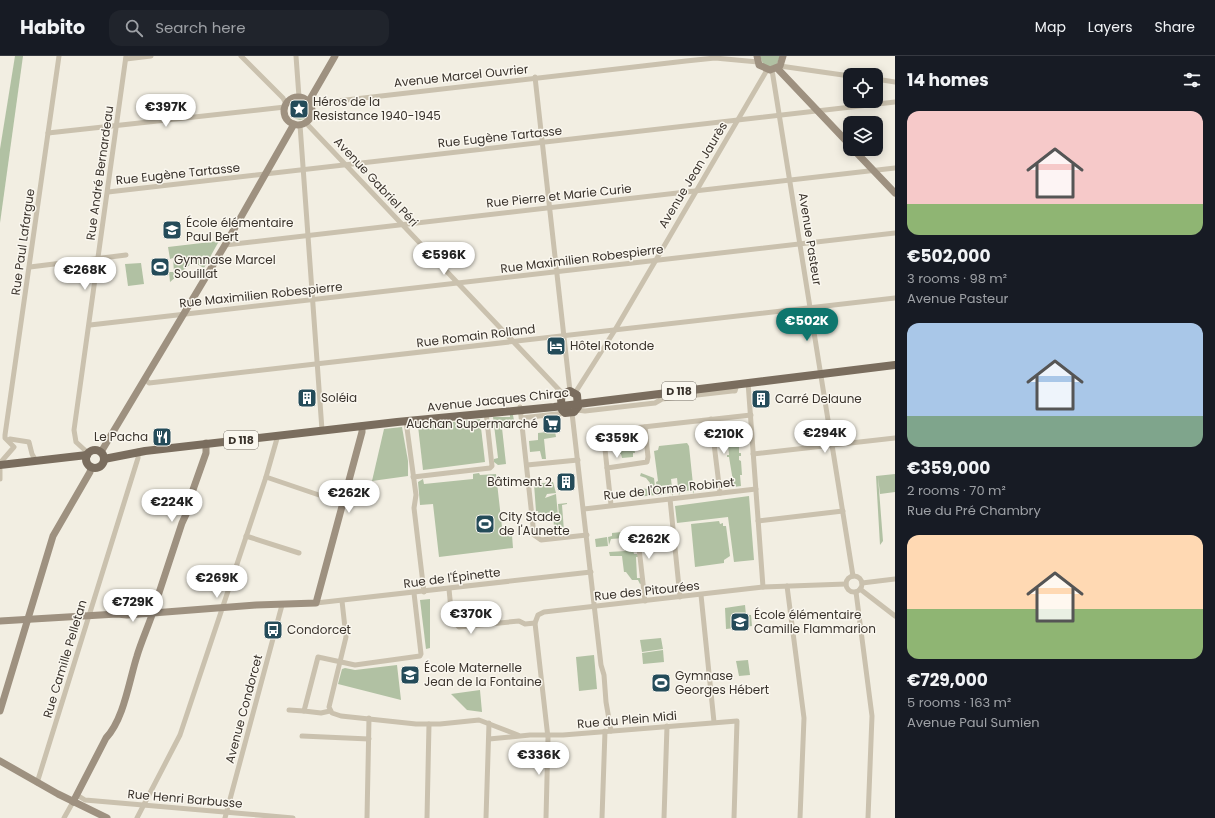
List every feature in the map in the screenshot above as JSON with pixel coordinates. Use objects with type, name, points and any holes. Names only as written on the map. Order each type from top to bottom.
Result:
[{"type":"main road","name":"Avenue Jacques Chirac","points":[[88,459],[93,450],[102,455],[470,415],[486,412],[521,412],[570,403],[609,400],[895,365]]},
{"type":"main road","points":[[0,464],[88,459],[100,466],[102,455]]},
{"type":"main road","points":[[0,470],[88,459]]},
{"type":"street","name":"Rue Paul Lafargue","points":[[7,431],[59,56]]},
{"type":"street","points":[[126,57],[151,56]]},
{"type":"street","points":[[241,56],[283,98],[287,119],[300,124]]},
{"type":"street","points":[[296,56],[299,97]]},
{"type":"street","points":[[102,455],[183,313],[266,174],[300,124],[312,112],[310,102],[335,56]]},
{"type":"street","points":[[683,56],[686,61]]},
{"type":"street","points":[[774,68],[784,56]]},
{"type":"street","name":"Rue André Bernardeau","points":[[88,459],[76,442],[74,430],[90,325],[126,57]]},
{"type":"street","name":"Avenue Marcel Ouvrier","points":[[310,102],[715,58],[757,59]]},
{"type":"street","points":[[757,59],[774,68],[843,138]]},
{"type":"street","points":[[774,68],[843,75]]},
{"type":"street","name":"Avenue Pasteur","points":[[774,68],[780,116],[853,576]]},
{"type":"street","name":"Avenue Jean Jaurès","points":[[570,403],[615,330],[737,121],[774,68]]},
{"type":"street","points":[[534,77],[608,731],[602,818]]},
{"type":"street","points":[[883,80],[895,82]]},
{"type":"street","points":[[48,133],[285,105],[291,98],[299,97],[310,102]]},
{"type":"street","name":"Rue Eugène Tartasse","points":[[108,192],[895,102]]},
{"type":"street","points":[[300,124],[322,430]]},
{"type":"street","name":"Avenue Gabriel Péri","points":[[300,124],[345,164],[570,403]]},
{"type":"street","points":[[861,156],[895,193]]},
{"type":"street","name":"Rue Pierre et Marie Curie","points":[[225,245],[895,168]]},
{"type":"street","name":"Rue Maximilien Robespierre","points":[[90,325],[183,313],[312,300],[895,233]]},
{"type":"street","points":[[30,267],[126,255]]},
{"type":"street","name":"Rue Romain Rolland","points":[[145,380],[149,383],[895,298]]},
{"type":"street","points":[[748,382],[763,587]]},
{"type":"street","points":[[570,403],[585,411],[648,404],[655,403],[662,399],[735,391],[737,384]]},
{"type":"street","points":[[413,477],[490,468],[492,466],[486,412]]},
{"type":"street","points":[[521,412],[536,537],[541,540],[587,535]]},
{"type":"street","points":[[611,505],[604,440],[606,434],[610,431],[751,415]]},
{"type":"street","points":[[711,419],[720,493]]},
{"type":"street","points":[[406,421],[416,495],[414,508],[424,592]]},
{"type":"street","points":[[0,621],[121,615],[154,609],[222,608],[316,603],[362,432],[362,426]]},
{"type":"street","points":[[607,468],[647,462],[648,457],[645,427]]},
{"type":"street","points":[[7,431],[10,440],[30,442],[32,454],[36,461]]},
{"type":"street","points":[[0,464],[14,447],[5,438],[7,431]]},
{"type":"street","points":[[137,818],[180,735],[266,477],[278,436]]},
{"type":"street","points":[[753,454],[895,438]]},
{"type":"street","points":[[64,818],[118,717],[182,523],[189,508],[189,501],[206,453],[206,444]]},
{"type":"street","name":"Rue Camille Pelletan","points":[[37,783],[140,451]]},
{"type":"street","points":[[0,711],[54,536],[90,472],[88,459]]},
{"type":"street","points":[[527,465],[578,460]]},
{"type":"street","points":[[0,470],[0,479]]},
{"type":"street","points":[[266,477],[319,495]]},
{"type":"street","name":"Rue de l'Orme Robinet","points":[[584,509],[756,489]]},
{"type":"street","points":[[670,499],[680,597]]},
{"type":"street","points":[[758,521],[843,511]]},
{"type":"street","points":[[645,601],[638,538],[673,534]]},
{"type":"street","points":[[246,536],[299,553]]},
{"type":"street","name":"Rue de l'Épinette","points":[[316,603],[591,572]]},
{"type":"street","points":[[862,583],[859,578],[853,576],[847,580],[846,584],[849,591],[858,591],[895,616]]},
{"type":"street","points":[[862,583],[895,579]]},
{"type":"street","points":[[862,583],[858,591],[872,716],[868,818]]},
{"type":"street","name":"Rue des Pitourées","points":[[535,621],[538,615],[544,612],[594,606],[763,587],[846,584]]},
{"type":"street","points":[[787,586],[804,718],[800,818]]},
{"type":"street","points":[[449,589],[452,620],[459,627],[519,621],[525,624],[535,621],[548,734],[546,818]]},
{"type":"street","points":[[304,711],[318,657],[355,665],[420,656],[414,593]]},
{"type":"street","points":[[701,595],[714,722]]},
{"type":"street","points":[[330,711],[330,704],[346,636],[342,601]]},
{"type":"street","name":"Avenue Condorcet","points":[[225,818],[282,605]]},
{"type":"street","name":"Rue du Plein Midi","points":[[290,710],[322,713],[330,711],[337,715],[429,724],[479,720],[519,736]]},
{"type":"street","points":[[367,818],[370,718]]},
{"type":"street","name":"Rue du Plein Midi","points":[[489,739],[548,734],[563,735],[738,720],[734,818]]},
{"type":"street","points":[[427,818],[429,724]]},
{"type":"street","points":[[486,818],[489,724]]},
{"type":"street","points":[[664,818],[667,726]]},
{"type":"street","points":[[302,736],[369,738]]},
{"type":"street","points":[[0,761],[37,783],[107,818]]},
{"type":"street","name":"Rue Henri Barbusse","points":[[77,795],[85,800],[293,818]]},
{"type":"green space","points":[[15,56],[23,56],[0,223],[0,149]]},
{"type":"green space","points":[[760,56],[780,56],[777,64],[770,67],[763,64]]},
{"type":"green space","points":[[300,100],[307,103],[310,110],[307,117],[300,120],[293,117],[290,110],[293,103]]},
{"type":"green space","points":[[219,241],[204,268],[193,262],[170,282],[169,272],[174,272],[173,258],[170,259],[168,247]]},
{"type":"green space","points":[[141,263],[144,284],[128,286],[125,264]]},
{"type":"green space","points":[[510,415],[513,415],[515,426],[502,428],[506,464],[498,465],[494,462],[494,459],[498,458],[493,417],[510,417]]},
{"type":"green space","points":[[480,419],[485,462],[423,470],[418,426]]},
{"type":"green space","points":[[402,427],[408,461],[408,476],[372,481],[384,429]]},
{"type":"green space","points":[[747,429],[747,434],[739,435],[739,453],[741,453],[741,456],[739,456],[739,460],[741,461],[742,475],[740,475],[741,486],[734,487],[729,457],[727,457],[727,455],[729,455],[727,436],[718,437],[718,432]]},
{"type":"green space","points":[[555,431],[556,437],[544,439],[546,459],[542,459],[540,451],[530,452],[529,441],[538,440],[538,433]]},
{"type":"green space","points":[[630,434],[630,439],[633,439],[635,453],[633,453],[633,457],[622,458],[621,454],[619,454],[618,441],[621,440],[620,435]]},
{"type":"green space","points":[[687,443],[689,446],[694,494],[692,490],[680,492],[679,496],[677,478],[671,479],[673,496],[671,493],[658,496],[656,482],[658,481],[654,451],[658,450],[659,446]]},
{"type":"green space","points":[[479,473],[480,475],[496,474],[503,536],[512,535],[513,548],[439,557],[433,504],[420,505],[418,482],[423,479],[424,484],[473,479],[473,474]]},
{"type":"green space","points":[[641,473],[654,478],[656,495],[636,497],[638,488],[648,489],[650,483],[646,478],[640,476]]},
{"type":"green space","points":[[895,474],[895,492],[880,494],[878,477],[883,541],[880,545],[876,476]]},
{"type":"green space","points":[[553,482],[556,493],[547,494],[545,498],[556,494],[558,516],[561,516],[559,515],[558,504],[567,503],[562,505],[564,531],[558,532],[557,527],[554,527],[553,515],[539,516],[538,511],[536,511],[534,484]]},
{"type":"green space","points":[[749,496],[754,560],[734,562],[728,517],[677,523],[675,506]]},
{"type":"green space","points":[[719,521],[720,524],[723,523],[723,526],[726,526],[730,556],[724,560],[724,563],[695,567],[691,524]]},
{"type":"green space","points":[[631,531],[631,535],[628,538],[629,550],[633,550],[634,554],[637,554],[639,557],[636,557],[637,578],[641,578],[642,583],[640,584],[638,580],[632,580],[626,572],[624,572],[622,556],[610,556],[609,552],[625,551],[624,538],[611,539],[609,545],[608,537],[612,536],[612,533]]},
{"type":"green space","points":[[607,537],[608,546],[596,547],[595,539]]},
{"type":"green space","points":[[430,599],[430,648],[426,649],[420,600]]},
{"type":"green space","points":[[745,605],[746,615],[751,615],[752,626],[726,629],[725,608]]},
{"type":"green space","points":[[661,638],[663,649],[642,652],[640,640]]},
{"type":"green space","points":[[663,650],[664,662],[643,664],[642,653]]},
{"type":"green space","points":[[594,655],[597,689],[579,691],[576,657]]},
{"type":"green space","points":[[748,660],[750,675],[739,676],[736,661]]},
{"type":"green space","points":[[397,665],[401,700],[338,684],[342,669],[345,668],[355,670]]},
{"type":"green space","points":[[480,690],[482,712],[467,710],[451,694]]},
{"type":"place","name":"Héros de la Resistance 1940-1945","points":[[299,109]]},
{"type":"place","name":"École élémentaire Paul Bert","points":[[172,230]]},
{"type":"place","name":"Gymnase Marcel Souillat","points":[[160,267]]},
{"type":"place","name":"Hôtel Rotonde","points":[[556,346]]},
{"type":"place","name":"Soléia","points":[[307,398]]},
{"type":"place","name":"Carré Delaune","points":[[761,399]]},
{"type":"place","name":"Auchan Supermarché","points":[[552,424]]},
{"type":"place","name":"Le Pacha","points":[[162,437]]},
{"type":"place","name":"Bâtiment 2","points":[[566,482]]},
{"type":"place","name":"City Stade de l'Aunette","points":[[485,524]]},
{"type":"place","name":"École élémentaire Camille Flammarion","points":[[740,622]]},
{"type":"place","name":"Condorcet","points":[[273,630]]},
{"type":"place","name":"École Maternelle Jean de la Fontaine","points":[[410,675]]},
{"type":"place","name":"Gymnase Georges Hébert","points":[[661,683]]}]
